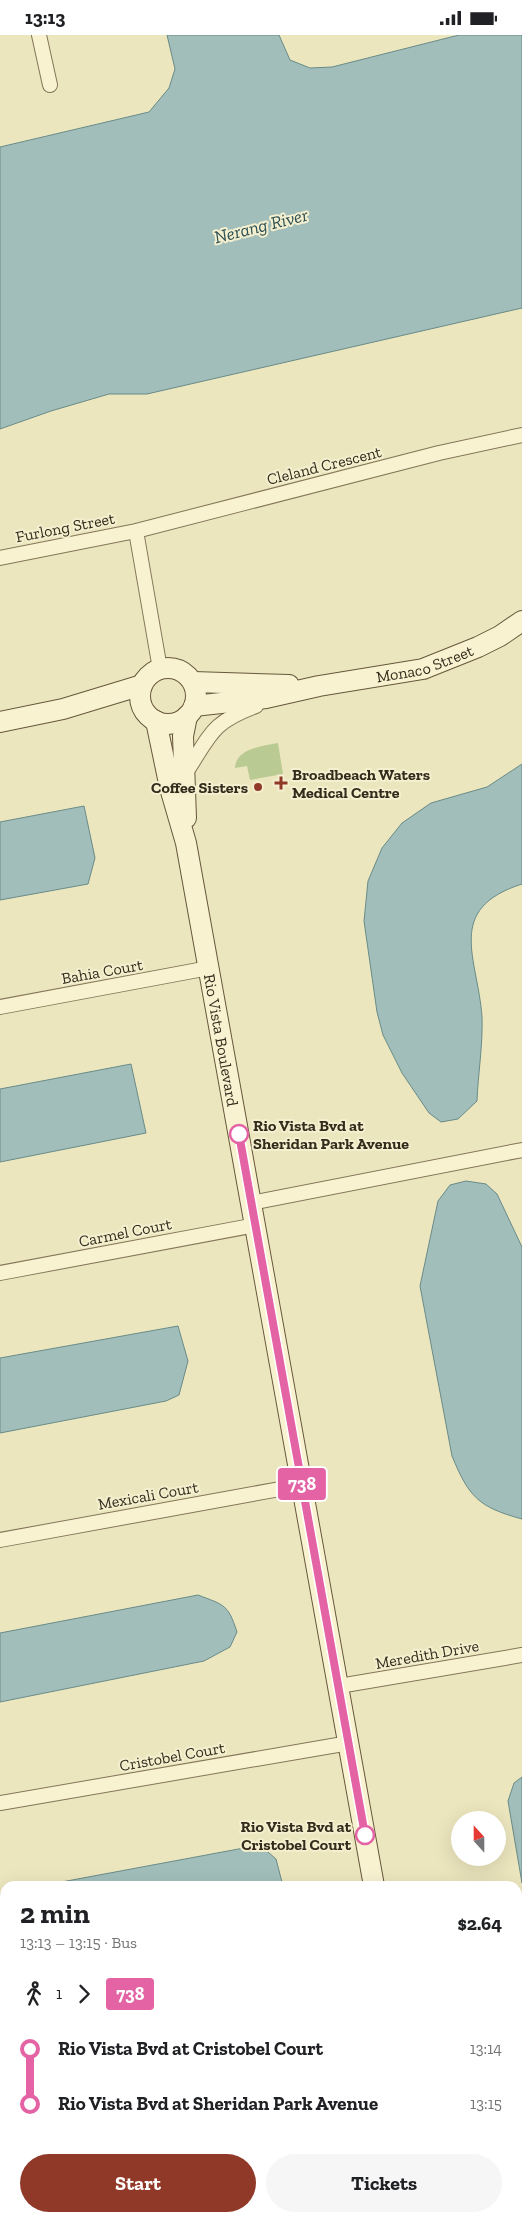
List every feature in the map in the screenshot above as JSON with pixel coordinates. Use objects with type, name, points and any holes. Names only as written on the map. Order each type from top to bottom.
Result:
[{"type":"street","points":[[39,35],[50,85]]},
{"type":"street","name":"Cleland Crescent","points":[[136,531],[439,453],[522,435]]},
{"type":"street","points":[[136,531],[160,669]]},
{"type":"street","name":"Furlong Street","points":[[0,558],[136,531]]},
{"type":"street","name":"Monaco Street","points":[[191,711],[266,698],[319,685],[423,669],[478,647],[500,636],[522,621]]},
{"type":"street","points":[[63,709],[149,714],[166,723],[178,722],[191,711],[196,690],[193,682],[179,670],[169,668],[160,669],[149,675],[142,685],[140,696],[149,714]]},
{"type":"street","name":"Monaco Street","points":[[193,682],[319,685]]},
{"type":"street","points":[[0,722],[63,709],[142,685]]},
{"type":"street","points":[[185,774],[206,739],[221,722],[239,711],[262,703],[266,698]]},
{"type":"street","name":"Rio Vista Boulevard","points":[[186,843],[184,736],[191,711]]},
{"type":"street","name":"Rio Vista Boulevard","points":[[149,714],[186,843],[373,1881]]},
{"type":"street","name":"Bahia Court","points":[[0,1007],[210,968]]},
{"type":"street","points":[[251,1203],[522,1150]]},
{"type":"street","name":"Carmel Court","points":[[0,1273],[256,1225]]},
{"type":"street","name":"Mexicali Court","points":[[0,1540],[302,1485]]},
{"type":"street","name":"Meredith Drive","points":[[339,1686],[522,1655]]},
{"type":"street","name":"Cristobel Court","points":[[0,1803],[349,1743]]},
{"type":"green space","points":[[278,743],[283,774],[250,780],[247,766],[235,768],[240,756],[245,752]]},
{"type":"water","name":"Nerang River","points":[[167,35],[279,35],[290,60],[310,68],[332,67],[459,35],[522,35],[522,308],[147,394],[109,394],[51,411],[0,429],[0,147],[149,112],[169,88],[175,69]]},
{"type":"water","points":[[522,764],[522,884],[498,894],[482,907],[474,922],[471,938],[482,1017],[477,1101],[458,1119],[441,1122],[429,1113],[402,1073],[383,1035],[377,1012],[364,921],[368,881],[382,848],[402,823],[431,803],[487,787]]},
{"type":"water","points":[[84,806],[95,858],[88,884],[0,900],[0,822]]},
{"type":"water","points":[[131,1064],[146,1133],[0,1162],[0,1089]]},
{"type":"water","points":[[466,1181],[486,1184],[497,1194],[522,1247],[522,1519],[507,1515],[485,1505],[470,1491],[458,1470],[452,1456],[420,1286],[438,1201],[450,1185]]},
{"type":"water","points":[[178,1326],[188,1361],[179,1395],[166,1401],[0,1433],[0,1358]]},
{"type":"water","points":[[198,1595],[219,1604],[228,1611],[237,1632],[230,1647],[204,1661],[0,1702],[0,1633]]},
{"type":"water","points":[[522,1777],[522,1881],[508,1801],[514,1783]]},
{"type":"water","points":[[260,1845],[276,1859],[282,1881],[67,1881]]},
{"type":"bus line","name":"738","points":[[239,1134],[365,1835]]},
{"type":"place","name":"Broadbeach Waters Medical Centre","points":[[281,783]]},
{"type":"place","name":"Coffee Sisters","points":[[258,787]]},
{"type":"place","name":"Rio Vista Bvd at Sheridan Park Avenue","points":[[239,1134]]},
{"type":"place","name":"Rio Vista Bvd at Cristobel Court","points":[[365,1835]]}]
